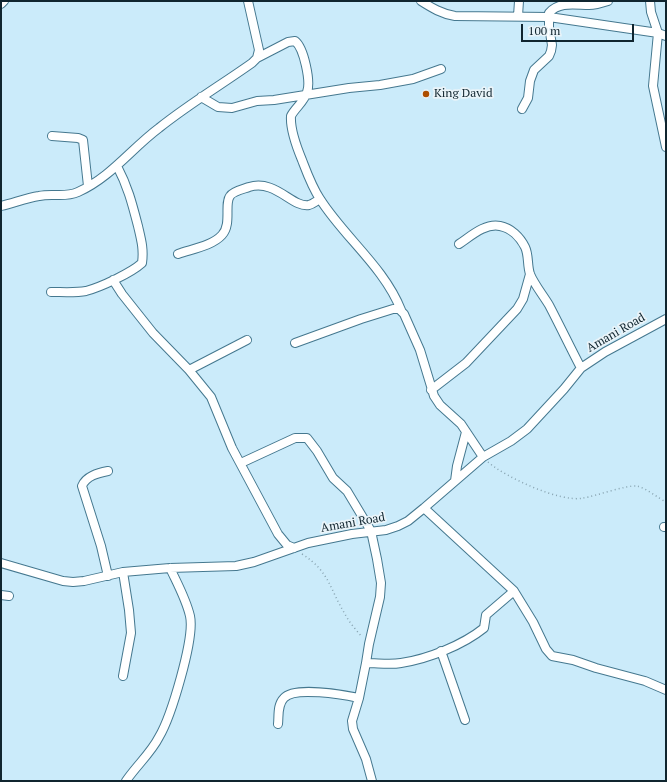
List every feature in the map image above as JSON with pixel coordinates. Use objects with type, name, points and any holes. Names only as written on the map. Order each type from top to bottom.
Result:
[{"type":"street","points":[[1,4],[4,1]]},
{"type":"street","points":[[248,1],[259,50],[257,58]]},
{"type":"street","points":[[421,1],[431,8],[446,15],[464,17],[549,17],[662,34]]},
{"type":"street","points":[[518,16],[519,1]]},
{"type":"street","points":[[522,109],[528,98],[530,81],[534,70],[549,56],[551,51],[550,12],[557,7],[568,4],[591,5],[608,1]]},
{"type":"street","points":[[650,1],[651,12],[662,34],[653,86],[666,147]]},
{"type":"street","points":[[1,206],[39,196],[64,196],[73,194],[88,186],[117,166],[129,153],[159,127],[244,69],[257,58],[288,42],[295,42],[299,44],[302,51],[308,83],[307,94],[293,113],[291,119],[299,153],[313,188],[335,220],[395,296],[400,310],[404,314],[420,350],[432,390],[437,401],[456,419],[483,457]]},
{"type":"street","points":[[201,97],[218,107],[226,108],[243,106],[257,101],[354,87],[380,85],[413,79],[441,69]]},
{"type":"street","points":[[308,83],[322,92]]},
{"type":"street","points":[[52,136],[78,138],[83,140],[88,186]]},
{"type":"street","points":[[51,292],[85,291],[113,280],[142,263],[142,240],[134,207],[127,186],[117,166]]},
{"type":"street","points":[[178,254],[213,241],[222,234],[227,224],[229,196],[252,186],[266,186],[273,188],[298,203],[306,205],[320,199]]},
{"type":"street","points":[[459,244],[485,228],[493,225],[507,228],[515,233],[525,246],[530,274],[555,316],[581,368]]},
{"type":"street","points":[[432,390],[466,363],[517,309],[523,299],[530,274]]},
{"type":"street","points":[[113,280],[122,294],[153,333],[189,370],[214,402],[227,436],[278,534],[287,545],[294,548]]},
{"type":"street","points":[[295,343],[361,319],[393,309],[400,310]]},
{"type":"street","name":"Amani Road","points":[[1,563],[63,581],[84,581],[123,572],[170,568],[236,566],[254,562],[308,543],[352,534],[386,530],[398,526],[408,521],[483,457],[511,441],[527,429],[581,368],[604,352],[666,319]]},
{"type":"street","points":[[189,370],[247,340]]},
{"type":"street","points":[[455,481],[457,466],[466,432]]},
{"type":"street","points":[[241,463],[295,438],[307,438],[317,450],[333,478],[347,491],[371,531],[380,583],[378,610],[369,644],[359,698],[352,725],[366,759],[372,781]]},
{"type":"street","points":[[108,471],[94,475],[85,481],[82,486],[101,546],[108,576]]},
{"type":"street","points":[[424,508],[514,591],[533,622],[546,649],[552,656],[573,660],[596,668],[645,681],[666,690]]},
{"type":"street","points":[[126,781],[159,738],[165,725],[190,640],[190,616],[185,600],[170,568]]},
{"type":"street","points":[[123,572],[131,633],[123,676]]},
{"type":"street","points":[[366,663],[401,663],[441,651],[484,628],[486,615],[514,591]]},
{"type":"street","points":[[441,651],[465,720]]},
{"type":"street","points":[[278,724],[280,704],[285,696],[293,692],[359,698]]},
{"type":"path","points":[[483,457],[501,472],[558,496],[580,499],[636,486],[666,502]]},
{"type":"path","points":[[294,548],[312,561],[324,573],[345,615],[369,644]]},
{"type":"place","name":"King David","points":[[426,94]]}]
